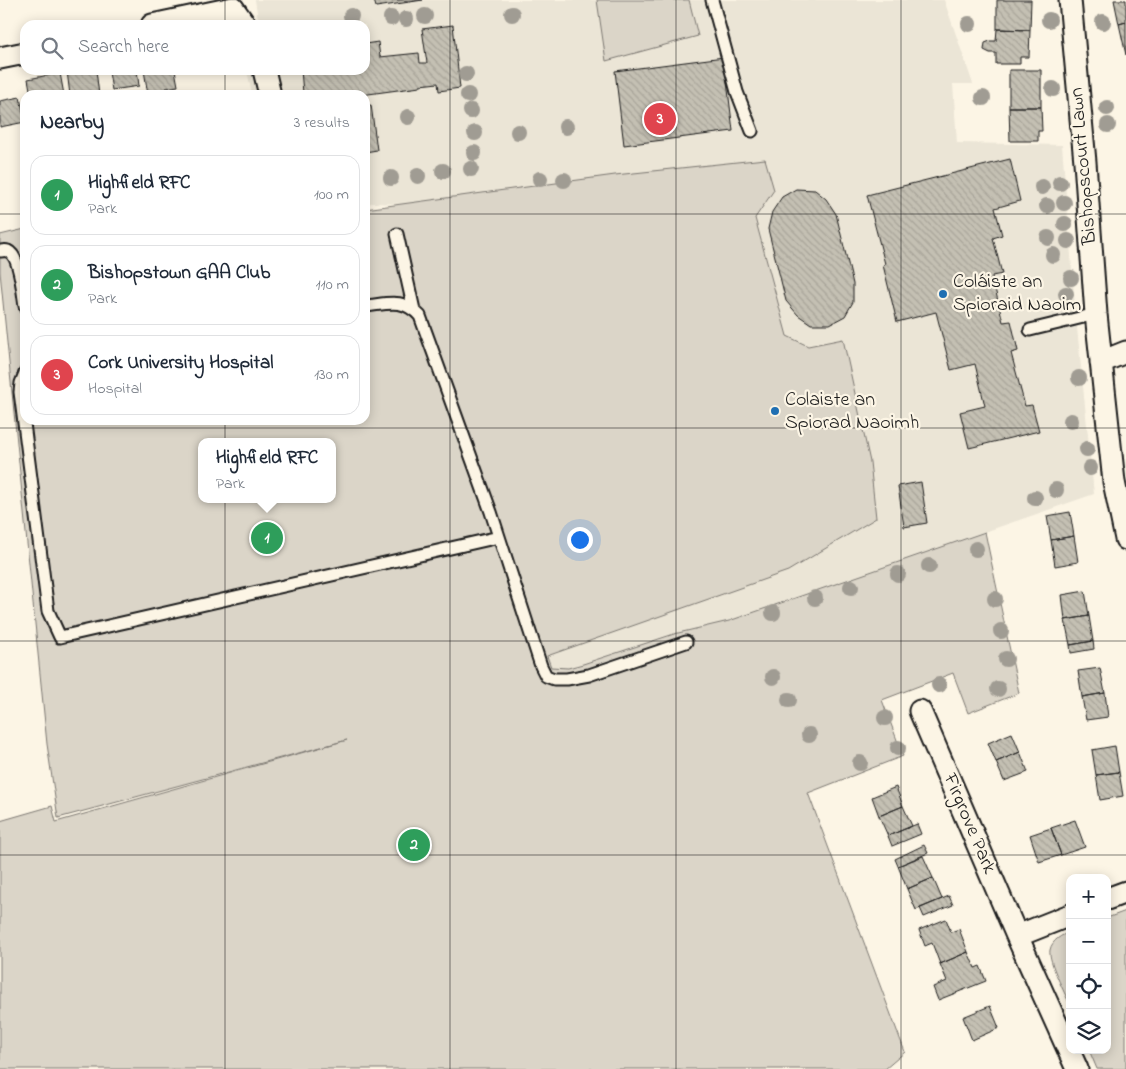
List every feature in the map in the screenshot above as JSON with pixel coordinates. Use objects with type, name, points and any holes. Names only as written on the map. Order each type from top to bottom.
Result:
[{"type":"street","name":"Bishopscourt Lawn","points":[[1070,0],[1085,162],[1096,314],[1114,482],[1126,539]]},
{"type":"street","points":[[176,20],[233,8],[241,20]]},
{"type":"street","points":[[0,58],[20,54]]},
{"type":"street","points":[[265,75],[269,90]]},
{"type":"street","points":[[1101,362],[1126,352]]},
{"type":"street","name":"Firgrove Park","points":[[920,711],[1076,1069]]},
{"type":"street","points":[[1111,898],[1126,892]]},
{"type":"street","points":[[1017,936],[1066,917]]},
{"type":"lane","points":[[712,0],[736,92],[752,131]]},
{"type":"lane","points":[[398,234],[414,310]]},
{"type":"lane","points":[[0,251],[9,251],[13,255],[17,262],[20,278]]},
{"type":"lane","points":[[370,305],[398,302],[408,305],[420,316],[499,537],[541,666],[546,676],[560,679],[589,675],[686,642]]},
{"type":"lane","points":[[1030,330],[1096,314]]},
{"type":"lane","points":[[24,425],[48,612],[60,637],[499,537]]},
{"type":"shaded area","name":"Colaiste an Spiorad Naoimh","points":[[255,0],[944,0],[973,84],[953,84],[957,143],[1062,145],[1076,318],[1094,494],[729,621],[674,634],[568,668],[551,667],[435,328],[400,204],[370,203],[370,90],[251,90],[248,75],[370,75],[370,20],[258,20]]},
{"type":"shaded area","points":[[597,0],[689,0],[698,36],[606,61]]},
{"type":"shaded area","points":[[765,159],[774,190],[755,218],[787,336],[808,346],[843,339],[870,462],[876,518],[788,571],[547,656],[551,667],[568,668],[583,664],[674,634],[729,621],[985,532],[1019,693],[968,713],[953,673],[882,700],[903,756],[808,793],[905,1052],[885,1069],[0,1069],[0,821],[52,806],[56,822],[347,740],[58,818],[47,744],[0,272],[0,235],[20,230],[20,425],[370,425],[370,208],[615,175]]},
{"type":"shaded area","points":[[1126,911],[1126,1069],[1097,1069],[1091,1054],[1111,1054],[1111,917]]},
{"type":"shaded area","points":[[1066,934],[1066,996],[1050,955],[1051,946]]},
{"type":"building","points":[[374,0],[423,0],[376,7]]},
{"type":"building","points":[[997,0],[1031,0],[1030,30],[997,29]]},
{"type":"building","points":[[1114,0],[1126,0],[1126,22],[1119,24]]},
{"type":"building","points":[[1126,22],[1126,55],[1119,24]]},
{"type":"building","points":[[453,25],[460,88],[439,91],[438,83],[370,94],[370,90],[303,90],[301,75],[370,75],[370,43],[378,42],[380,57],[419,53],[420,63],[427,63],[422,29]]},
{"type":"building","points":[[997,29],[1030,30],[1029,57],[1020,57],[1020,64],[996,64],[996,53],[984,50],[985,43],[996,41]]},
{"type":"building","points":[[724,57],[733,131],[624,145],[615,71]]},
{"type":"building","points":[[1009,70],[1041,70],[1041,107],[1009,107]]},
{"type":"building","points":[[60,75],[63,90],[30,90],[28,79]]},
{"type":"building","points":[[68,75],[97,75],[98,90],[69,90]]},
{"type":"building","points":[[110,75],[138,75],[139,86],[112,90]]},
{"type":"building","points":[[145,75],[176,75],[178,86],[166,88],[166,90],[147,90]]},
{"type":"building","points":[[20,97],[20,123],[0,127],[0,101]]},
{"type":"building","points":[[370,105],[377,150],[370,151]]},
{"type":"building","points":[[1009,107],[1041,107],[1042,131],[1038,131],[1038,141],[1010,141]]},
{"type":"building","name":"Coláiste an Spioraid Naoim","points":[[1010,159],[1020,201],[995,208],[1002,235],[993,238],[1002,274],[992,276],[1003,322],[1011,321],[1018,351],[1011,353],[1025,406],[1032,405],[1039,431],[969,448],[960,412],[985,406],[975,364],[951,370],[936,312],[897,322],[883,265],[885,264],[867,195]]},
{"type":"building","points":[[796,189],[815,190],[826,199],[836,214],[853,284],[853,302],[845,316],[830,324],[811,324],[798,315],[786,301],[768,229],[772,212],[782,197]]},
{"type":"building","points":[[921,482],[927,523],[904,527],[898,486]]},
{"type":"building","points":[[1070,512],[1074,536],[1051,540],[1047,516]]},
{"type":"building","points":[[1074,536],[1078,562],[1055,566],[1051,540]]},
{"type":"building","points":[[1085,591],[1089,616],[1065,620],[1062,595]]},
{"type":"building","points":[[1089,616],[1093,641],[1070,645],[1065,620]]},
{"type":"building","points":[[1093,641],[1094,649],[1071,653],[1070,645]]},
{"type":"building","points":[[1100,668],[1105,693],[1082,697],[1078,671]]},
{"type":"building","points":[[1105,693],[1108,717],[1086,720],[1082,697]]},
{"type":"building","points":[[1012,733],[1020,752],[996,762],[988,743]]},
{"type":"building","points":[[1115,746],[1119,772],[1096,775],[1092,750]]},
{"type":"building","points":[[1020,752],[1028,772],[1004,781],[996,762]]},
{"type":"building","points":[[1119,772],[1123,796],[1100,800],[1096,775]]},
{"type":"building","points":[[896,787],[903,806],[879,816],[872,797]]},
{"type":"building","points":[[903,806],[912,826],[888,836],[879,816]]},
{"type":"building","points":[[1075,820],[1085,847],[1061,855],[1051,828]]},
{"type":"building","points":[[917,824],[921,834],[892,846],[888,836]]},
{"type":"building","points":[[1051,828],[1061,855],[1039,862],[1030,835]]},
{"type":"building","points":[[924,845],[928,853],[898,866],[895,859]]},
{"type":"building","points":[[923,856],[933,878],[907,889],[898,866]]},
{"type":"building","points":[[933,878],[942,899],[916,910],[907,889]]},
{"type":"building","points":[[949,896],[953,905],[924,917],[920,908]]},
{"type":"building","points":[[946,919],[951,932],[959,929],[968,952],[940,964],[932,943],[925,946],[919,930]]},
{"type":"building","points":[[968,952],[975,968],[980,966],[986,981],[938,1000],[933,987],[947,981],[940,964]]},
{"type":"building","points":[[990,1006],[999,1028],[972,1040],[963,1017]]},
{"type":"place","name":"Cork University Hospital","points":[[660,119]]},
{"type":"place","name":"Coláiste an Spioraid Naoim","points":[[943,294]]},
{"type":"place","name":"Colaiste an Spiorad Naoimh","points":[[775,411]]},
{"type":"place","name":"Highfield RFC","points":[[267,538]]},
{"type":"place","name":"Bishopstown GAA Club","points":[[414,845]]}]
